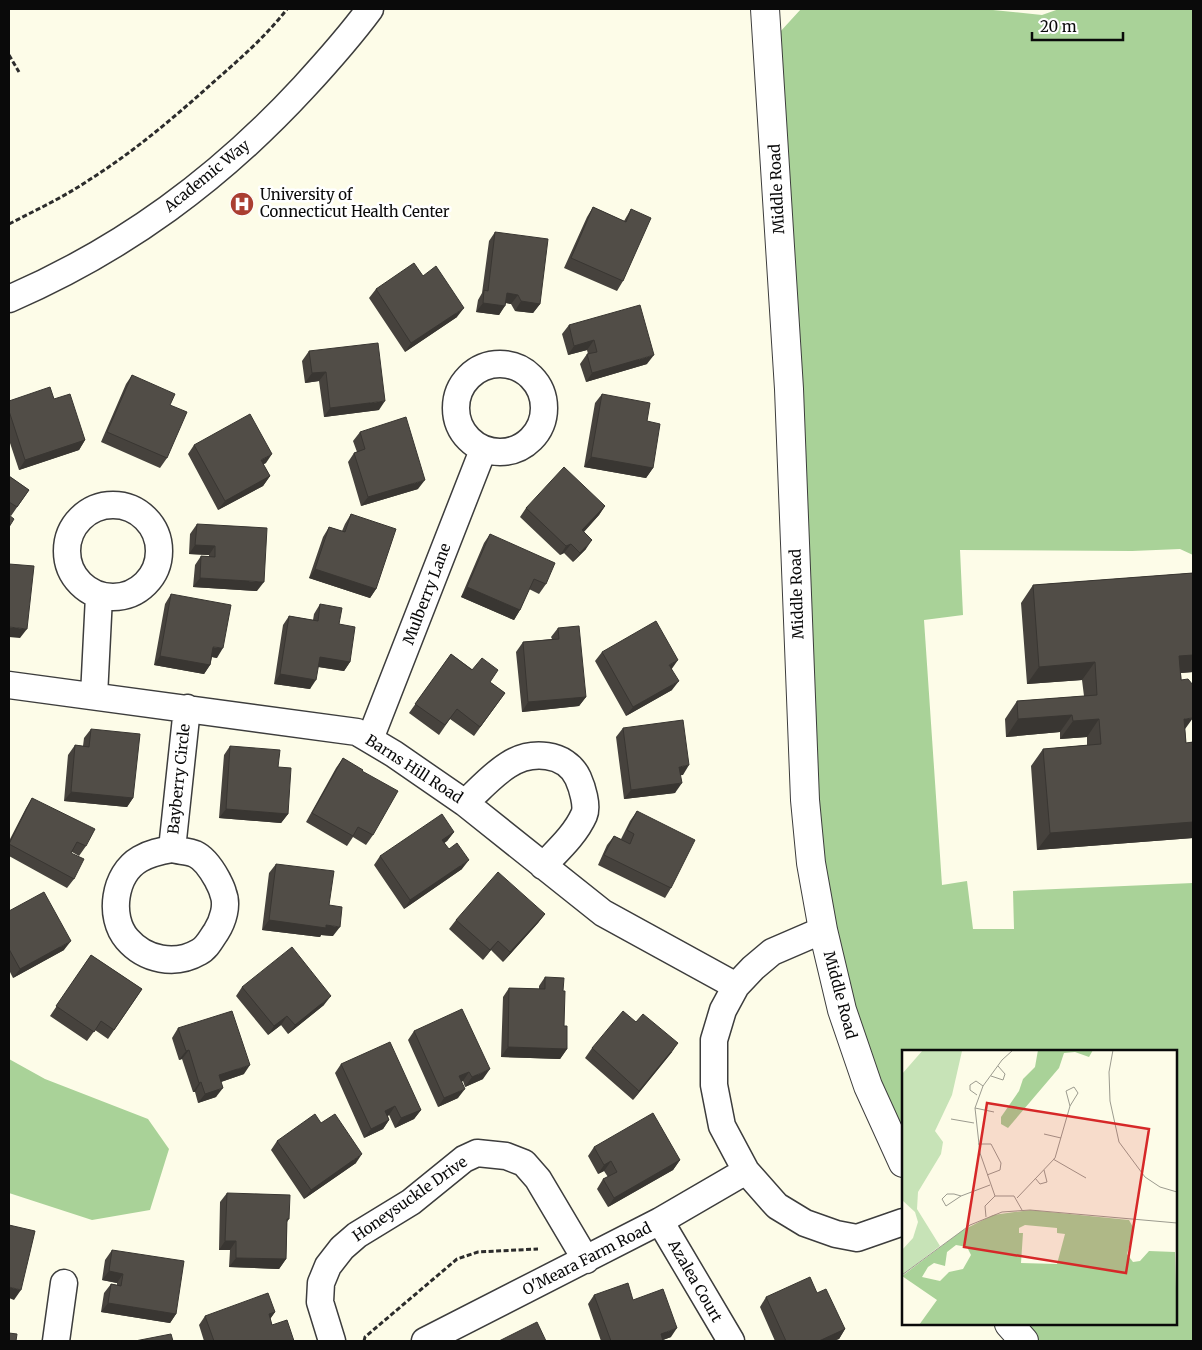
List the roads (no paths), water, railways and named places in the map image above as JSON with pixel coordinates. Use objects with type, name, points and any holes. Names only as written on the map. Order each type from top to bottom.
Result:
[{"type":"street","name":"Academic Way","points":[[9,299],[56,277],[110,247],[197,188],[238,153],[291,101],[346,40],[370,9]]},
{"type":"street","name":"Middle Road","points":[[766,9],[789,389],[805,800],[811,863],[823,930],[842,1010],[868,1086],[902,1162]]},
{"type":"street","name":"Mulberry Lane","points":[[370,739],[484,450]]},
{"type":"street","points":[[94,696],[100,596]]},
{"type":"street","name":"Barns Hill Road","points":[[9,685],[357,732],[394,754],[465,803],[603,913],[736,986]]},
{"type":"street","name":"Bayberry Circle","points":[[172,850],[187,708]]},
{"type":"street","points":[[465,803],[489,780],[510,764],[533,756],[548,756],[564,761],[576,773],[583,789],[585,813],[571,836],[543,866]]},
{"type":"street","name":"Bayberry Circle","points":[[172,850],[195,854],[212,870],[224,893],[225,905],[222,924],[207,946],[199,952],[182,959],[167,960],[149,956],[127,940],[120,927],[115,908],[119,886],[128,869],[139,860],[156,852],[172,850]]},
{"type":"street","points":[[823,930],[772,952],[736,986],[723,1010],[714,1040],[714,1085],[722,1126],[746,1171],[777,1206],[806,1223],[836,1234],[857,1238],[902,1222]]},
{"type":"street","name":"Honeysuckle Drive","points":[[332,1341],[320,1302],[321,1283],[328,1266],[342,1248],[357,1235],[411,1202],[464,1159],[477,1153],[506,1156],[524,1164],[538,1179],[583,1254]]},
{"type":"street","name":"O'Meara Farm Road","points":[[424,1341],[583,1254],[660,1221],[746,1171]]},
{"type":"street","name":"Azalea Court","points":[[660,1221],[730,1341]]},
{"type":"street","points":[[56,1341],[64,1283]]},
{"type":"street","points":[[1010,1325],[1024,1341]]},
{"type":"place","name":"University of Connecticut Health Center","points":[[242,204]]}]
